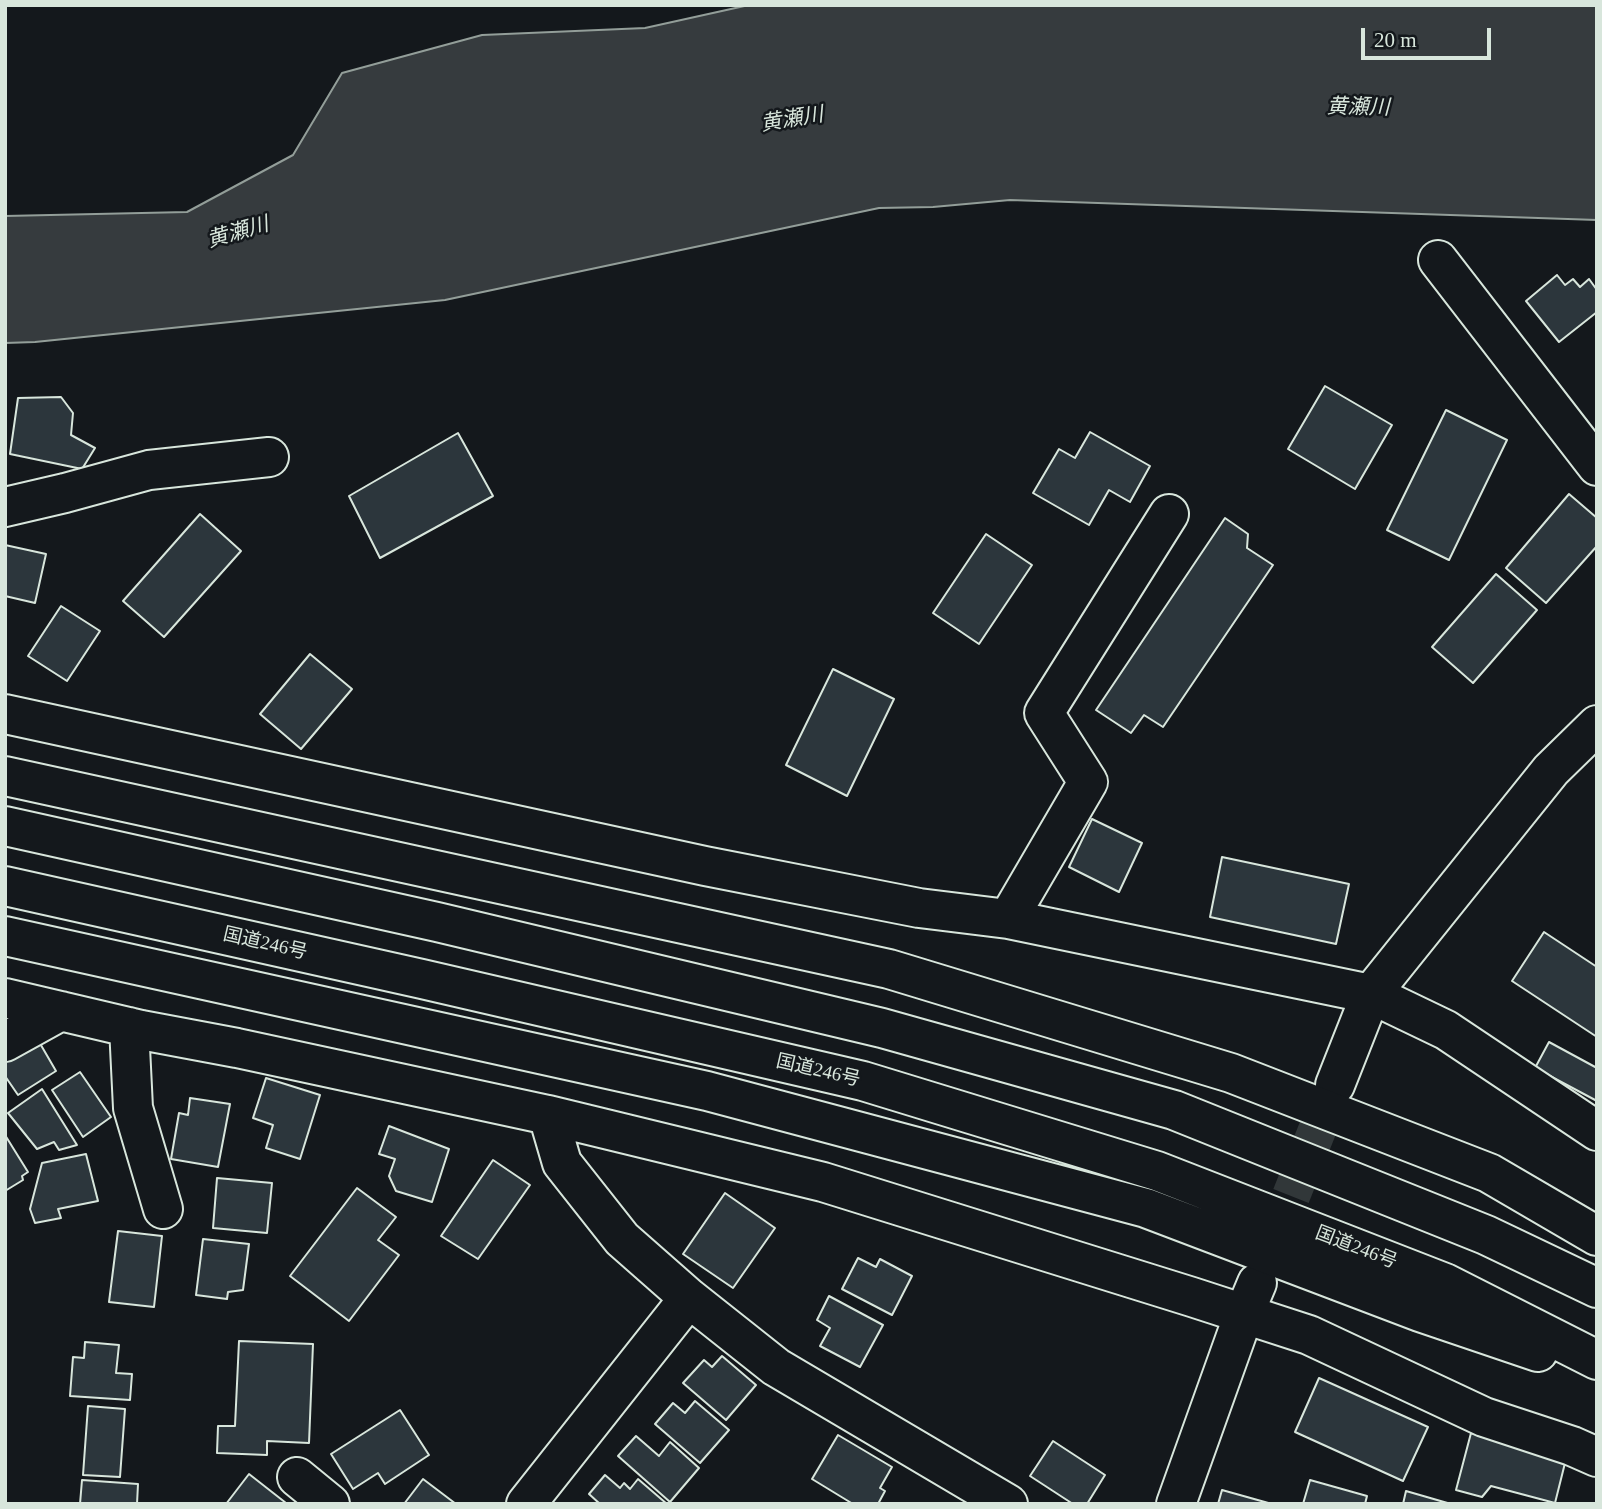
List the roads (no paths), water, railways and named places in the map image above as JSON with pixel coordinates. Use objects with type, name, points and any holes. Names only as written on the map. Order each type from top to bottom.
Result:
[{"type":"main road","points":[[1438,260],[1597,466]]},
{"type":"main road","points":[[5,507],[149,470],[269,457]]},
{"type":"main road","points":[[1008,919],[1088,782],[1044,713],[1169,514]]},
{"type":"main road","points":[[5,714],[705,866],[919,908],[1008,919],[1371,994],[1446,1030],[1597,1131]]},
{"type":"main road","points":[[1335,1084],[1371,994],[1551,770],[1597,725]]},
{"type":"main road","points":[[5,776],[889,969],[1231,1073],[1489,1173],[1597,1236]]},
{"type":"main road","points":[[5,826],[437,922],[882,1028],[1174,1110],[1486,1234],[1597,1288]]},
{"type":"main road","name":"国道246号","points":[[5,886],[863,1081],[1157,1171],[1445,1283],[1597,1360]]},
{"type":"main road","points":[[5,936],[707,1091],[1146,1208],[1420,1312],[1597,1372]]},
{"type":"main road","points":[[5,998],[129,1027],[548,1115],[823,1182],[1250,1298],[1309,1335],[1484,1418],[1572,1446],[1597,1457]]},
{"type":"main road","points":[[5,1042],[61,1011]]},
{"type":"main road","points":[[129,1027],[133,1108],[163,1209]]},
{"type":"main road","points":[[548,1115],[562,1163],[570,1174],[622,1239],[689,1298],[776,1367],[1008,1504]]},
{"type":"main road","points":[[526,1504],[689,1298]]},
{"type":"main road","points":[[1176,1504],[1250,1298]]},
{"type":"main road","points":[[297,1477],[330,1504]]},
{"type":"water","name":"黄瀬川","points":[[749,5],[1597,5],[1597,220],[1010,200],[933,207],[879,208],[445,300],[5,343],[5,216],[187,212],[293,155],[342,73],[482,35],[645,28]]},
{"type":"tunnel","points":[[1270,1249],[1335,1085]]}]
